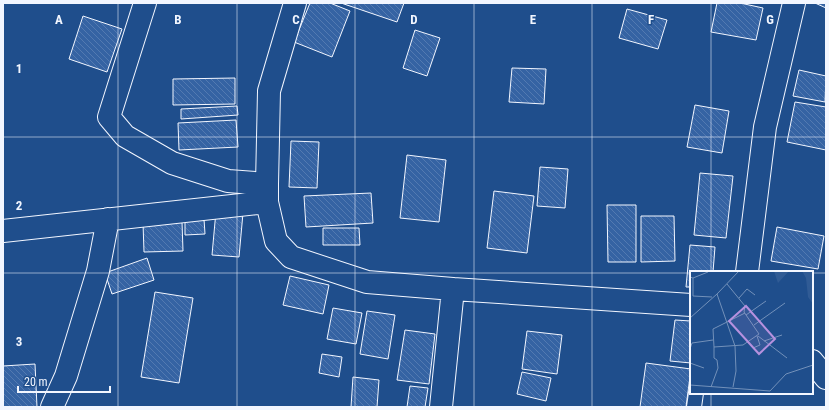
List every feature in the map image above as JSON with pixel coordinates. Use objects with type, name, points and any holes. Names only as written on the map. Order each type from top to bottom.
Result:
[{"type":"street","points":[[145,3],[109,117],[126,136],[172,163],[267,193]]},
{"type":"street","points":[[294,3],[269,91],[267,193],[276,241],[291,257],[367,282],[690,305]]},
{"type":"street","points":[[747,271],[765,127],[794,3]]},
{"type":"street","points":[[3,231],[108,219],[267,193]]},
{"type":"street","points":[[52,407],[66,376],[98,271],[108,219]]},
{"type":"street","points":[[441,407],[453,289]]},
{"type":"street","points":[[813,362],[826,378]]},
{"type":"lane","points":[[694,407],[696,394]]},
{"type":"building","points":[[310,3],[330,3],[350,11],[332,57],[294,42]]},
{"type":"building","points":[[341,3],[404,3],[397,22]]},
{"type":"building","points":[[717,3],[740,3],[763,8],[756,40],[711,32]]},
{"type":"building","points":[[815,3],[826,3],[826,8]]},
{"type":"building","points":[[627,9],[667,20],[658,49],[619,38]]},
{"type":"building","points":[[83,16],[122,29],[107,72],[69,59]]},
{"type":"building","points":[[415,30],[440,38],[427,76],[403,68]]},
{"type":"building","points":[[512,68],[546,69],[544,104],[509,102]]},
{"type":"building","points":[[799,70],[826,76],[825,102],[793,96]]},
{"type":"building","points":[[235,78],[235,104],[173,105],[173,79]]},
{"type":"building","points":[[795,102],[826,107],[826,150],[787,142]]},
{"type":"building","points":[[695,105],[729,111],[722,153],[687,147]]},
{"type":"building","points":[[237,106],[238,115],[181,119],[181,109]]},
{"type":"building","points":[[236,120],[238,147],[179,150],[178,123]]},
{"type":"building","points":[[291,141],[319,142],[317,188],[289,187]]},
{"type":"building","points":[[407,155],[446,160],[439,222],[400,218]]},
{"type":"building","points":[[540,167],[568,169],[565,208],[537,206]]},
{"type":"building","points":[[700,173],[733,176],[726,238],[694,235]]},
{"type":"building","points":[[494,191],[534,196],[527,253],[487,248]]},
{"type":"building","points":[[371,193],[373,223],[306,227],[304,196]]},
{"type":"building","points":[[607,205],[636,205],[636,262],[608,262]]},
{"type":"building","points":[[216,211],[243,213],[239,257],[212,255]]},
{"type":"building","points":[[641,216],[674,216],[675,261],[641,262]]},
{"type":"building","points":[[204,219],[205,234],[185,235],[185,220]]},
{"type":"building","points":[[182,222],[183,251],[144,252],[143,223]]},
{"type":"building","points":[[777,227],[824,236],[818,269],[771,261]]},
{"type":"building","points":[[323,228],[359,228],[360,245],[323,245]]},
{"type":"building","points":[[690,245],[715,247],[713,271],[690,271],[690,287],[686,287]]},
{"type":"building","points":[[147,258],[154,280],[112,294],[105,273]]},
{"type":"building","points":[[290,276],[329,285],[323,314],[283,305]]},
{"type":"building","points":[[155,292],[193,298],[179,383],[141,377]]},
{"type":"building","points":[[333,308],[362,313],[356,344],[327,339]]},
{"type":"building","points":[[367,311],[395,315],[388,359],[360,354]]},
{"type":"building","points":[[675,320],[690,321],[690,363],[670,361]]},
{"type":"building","points":[[405,330],[435,334],[429,384],[397,380]]},
{"type":"building","points":[[527,331],[562,335],[557,374],[522,369]]},
{"type":"building","points":[[322,354],[342,357],[339,377],[319,373]]},
{"type":"building","points":[[646,363],[690,369],[686,407],[640,407]]},
{"type":"building","points":[[35,364],[37,407],[3,407],[3,366]]},
{"type":"building","points":[[522,372],[551,378],[546,401],[517,394]]},
{"type":"building","points":[[353,377],[379,380],[377,407],[351,407]]},
{"type":"building","points":[[410,386],[428,388],[425,407],[407,407]]}]
